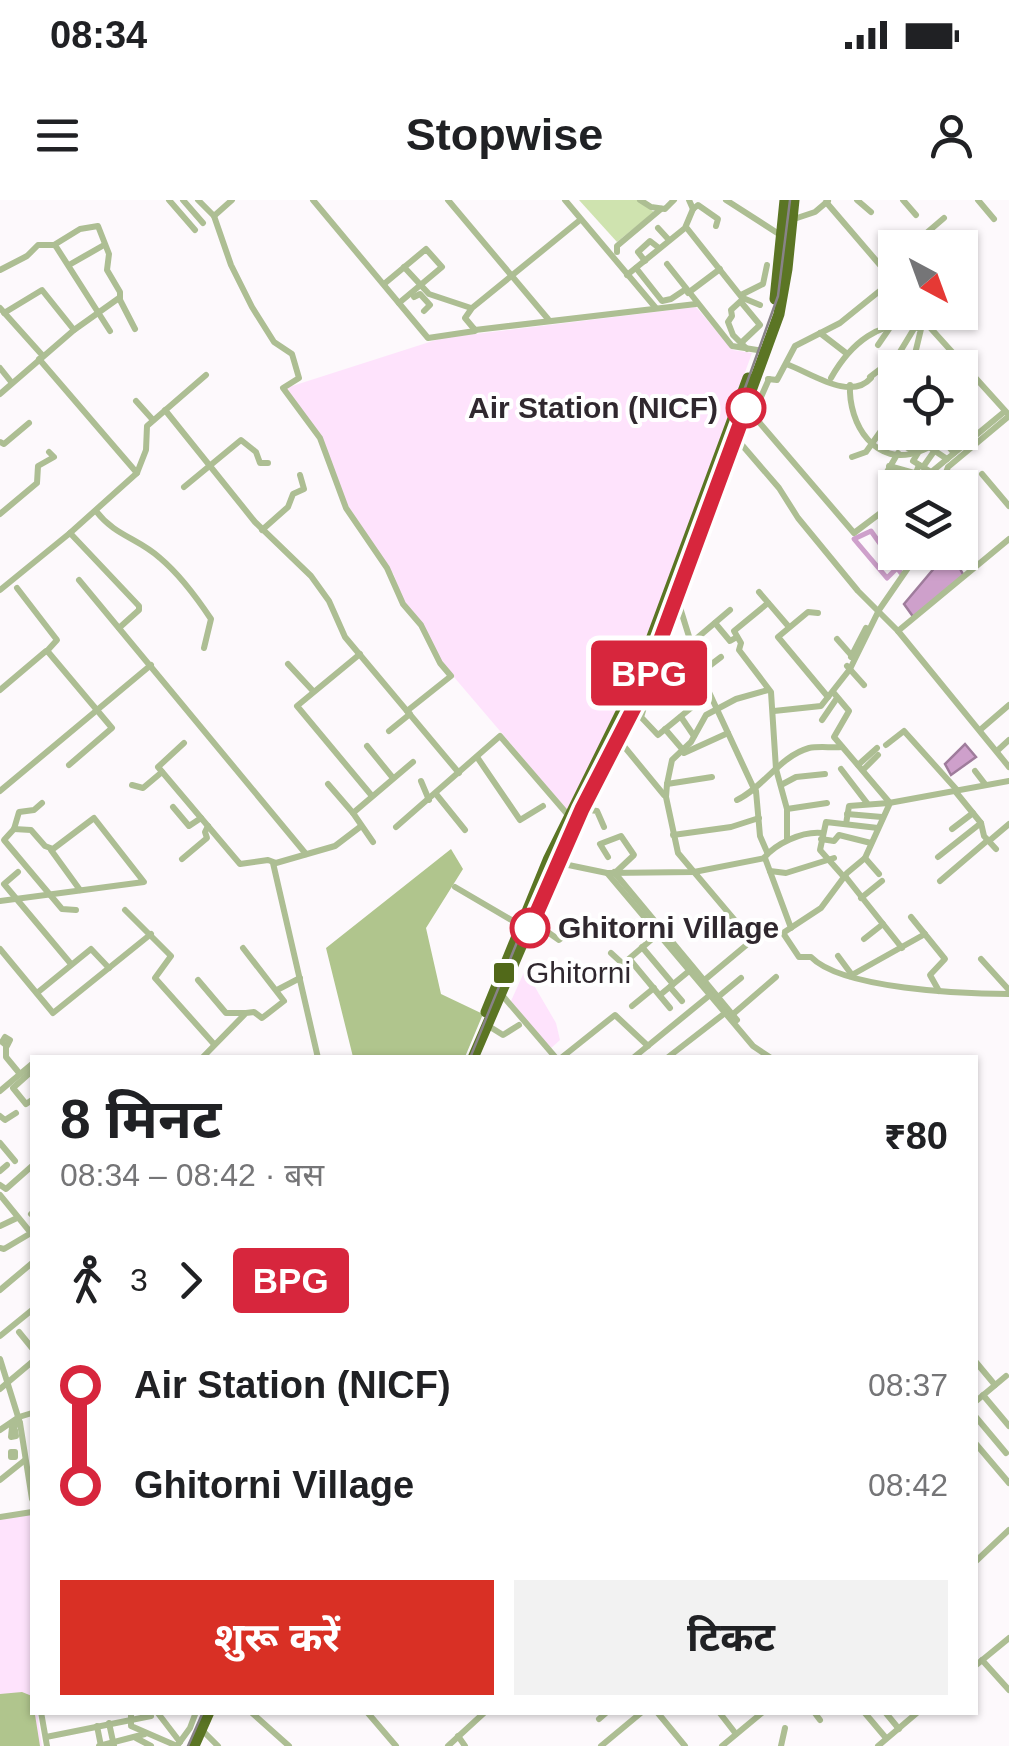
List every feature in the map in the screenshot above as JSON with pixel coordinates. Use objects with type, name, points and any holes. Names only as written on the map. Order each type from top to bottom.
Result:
[{"type":"highway","points":[[576,812],[642,701],[753,348],[775,300],[772,276],[782,236],[785,200]]},
{"type":"highway","points":[[474,1055],[553,861],[632,688],[763,377],[753,348],[784,288],[794,200]]},
{"type":"highway","points":[[474,1055],[502,995],[527,923]]},
{"type":"highway","points":[[190,1744],[197,1715]]},
{"type":"highway","points":[[190,1744],[208,1715]]},
{"type":"street","points":[[169,200],[195,230]]},
{"type":"street","points":[[214,216],[232,200]]},
{"type":"street","points":[[314,200],[430,339],[549,320],[696,304]]},
{"type":"street","points":[[448,200],[549,320]]},
{"type":"street","points":[[565,200],[656,308]]},
{"type":"street","points":[[640,200],[661,208],[668,208],[674,200]]},
{"type":"street","points":[[689,200],[694,208]]},
{"type":"street","points":[[706,210],[712,200]]},
{"type":"street","points":[[726,200],[782,236]]},
{"type":"street","points":[[858,200],[871,212]]},
{"type":"street","points":[[904,200],[916,215]]},
{"type":"street","points":[[978,200],[994,219]]},
{"type":"street","points":[[179,212],[190,201]]},
{"type":"street","points":[[190,201],[214,216],[231,265],[252,307],[274,342],[292,354],[299,378],[284,389],[319,436],[344,505],[387,568],[401,600],[422,625],[438,660],[451,676],[389,731]]},
{"type":"street","points":[[190,201],[203,223]]},
{"type":"street","points":[[791,220],[812,213],[828,201],[878,263]]},
{"type":"street","points":[[694,208],[698,206],[718,219],[716,226]]},
{"type":"street","points":[[617,252],[616,246],[661,208]]},
{"type":"street","points":[[627,275],[686,227],[694,208]]},
{"type":"street","points":[[930,230],[944,218]]},
{"type":"street","points":[[476,331],[465,318],[472,308],[580,220]]},
{"type":"street","points":[[0,270],[26,257],[38,245],[54,245],[94,224],[109,254],[107,270],[136,329]]},
{"type":"street","points":[[686,227],[760,325],[753,348]]},
{"type":"street","points":[[658,228],[669,240]]},
{"type":"street","points":[[54,245],[110,331]]},
{"type":"street","points":[[70,265],[104,245]]},
{"type":"street","points":[[384,284],[426,249],[442,267],[400,303]]},
{"type":"street","points":[[667,264],[732,346],[753,348]]},
{"type":"street","points":[[753,348],[728,322],[742,298],[772,276],[767,265]]},
{"type":"street","points":[[404,268],[420,286],[422,298],[430,306],[424,311]]},
{"type":"street","points":[[636,268],[662,301],[687,291],[720,269]]},
{"type":"street","points":[[74,330],[42,290],[2,310],[137,474]]},
{"type":"street","points":[[878,293],[840,323],[796,344],[776,380],[763,377],[753,415],[854,533],[878,515]]},
{"type":"street","points":[[0,394],[74,330],[120,298]]},
{"type":"street","points":[[422,298],[472,308]]},
{"type":"street","points":[[742,298],[760,306]]},
{"type":"street","points":[[831,378],[846,353],[870,334],[883,330]]},
{"type":"street","points":[[878,346],[889,330]]},
{"type":"street","points":[[932,330],[1008,416]]},
{"type":"street","points":[[820,333],[846,353]]},
{"type":"street","points":[[786,364],[850,387],[867,383],[878,369]]},
{"type":"street","points":[[0,368],[12,384]]},
{"type":"street","points":[[796,368],[850,387]]},
{"type":"street","points":[[0,590],[137,474],[146,445],[145,428],[206,375]]},
{"type":"street","points":[[850,387],[855,424],[881,449],[917,462]]},
{"type":"street","points":[[136,401],[152,420]]},
{"type":"street","points":[[164,410],[262,530],[318,585],[329,601],[338,627],[460,773]]},
{"type":"street","points":[[933,470],[1008,416]]},
{"type":"street","points":[[946,470],[1008,416]]},
{"type":"street","points":[[0,442],[3,445],[28,423]]},
{"type":"street","points":[[852,457],[863,455],[878,436]]},
{"type":"street","points":[[736,438],[1009,767]]},
{"type":"street","points":[[184,488],[241,440],[256,452],[260,463],[268,463]]},
{"type":"street","points":[[904,450],[928,470]]},
{"type":"street","points":[[915,470],[923,450]]},
{"type":"street","points":[[900,453],[897,469],[917,462],[930,450]]},
{"type":"street","points":[[917,462],[930,450]]},
{"type":"street","points":[[936,450],[950,456]]},
{"type":"street","points":[[947,450],[950,456]]},
{"type":"street","points":[[0,514],[37,483],[38,466],[54,457],[49,452]]},
{"type":"street","points":[[982,474],[1009,506]]},
{"type":"street","points":[[262,530],[288,507],[293,494],[304,488],[300,475]]},
{"type":"street","points":[[96,511],[116,532],[157,555],[193,595],[211,620],[204,648]]},
{"type":"street","points":[[70,533],[140,608],[119,628]]},
{"type":"street","points":[[898,631],[1009,539]]},
{"type":"street","points":[[848,667],[904,570]]},
{"type":"street","points":[[79,580],[306,854]]},
{"type":"street","points":[[0,690],[57,640],[17,588]]},
{"type":"street","points":[[759,592],[789,627]]},
{"type":"street","points":[[676,597],[708,694],[756,791],[760,836],[791,928]]},
{"type":"street","points":[[715,623],[730,641],[768,602]]},
{"type":"street","points":[[690,644],[730,610]]},
{"type":"street","points":[[822,720],[877,611]]},
{"type":"street","points":[[818,613],[808,612],[778,637],[849,711],[834,736],[890,803]]},
{"type":"street","points":[[722,617],[741,643],[738,649],[771,692],[776,768],[787,809],[788,840]]},
{"type":"street","points":[[837,639],[852,656]]},
{"type":"street","points":[[47,652],[112,730],[68,765]]},
{"type":"street","points":[[360,654],[297,708],[372,796]]},
{"type":"street","points":[[700,673],[721,657]]},
{"type":"street","points":[[288,664],[313,692]]},
{"type":"street","points":[[0,791],[151,665]]},
{"type":"street","points":[[848,667],[864,685]]},
{"type":"street","points":[[687,710],[673,687],[642,701],[643,720],[657,734],[708,694]]},
{"type":"street","points":[[768,690],[716,708],[705,716],[694,736],[672,760],[666,797],[677,851],[692,872],[740,928],[781,933],[821,908],[844,877],[865,858],[873,828],[870,816]]},
{"type":"street","points":[[774,712],[818,709],[832,695]]},
{"type":"street","points":[[979,730],[1009,705]]},
{"type":"street","points":[[680,716],[694,736]]},
{"type":"street","points":[[665,729],[681,752]]},
{"type":"street","points":[[886,745],[904,730],[981,823],[996,849]]},
{"type":"street","points":[[681,752],[728,733]]},
{"type":"street","points":[[396,827],[501,736],[576,812],[597,811],[604,827]]},
{"type":"street","points":[[618,738],[666,797]]},
{"type":"street","points":[[996,752],[1009,740]]},
{"type":"street","points":[[184,743],[158,766],[240,864],[268,860],[274,863],[334,846],[360,827]]},
{"type":"street","points":[[368,746],[394,778]]},
{"type":"street","points":[[737,800],[756,791],[776,768],[808,748],[843,747]]},
{"type":"street","points":[[861,767],[878,752]]},
{"type":"street","points":[[476,757],[520,820],[543,806]]},
{"type":"street","points":[[353,813],[413,762]]},
{"type":"street","points":[[841,769],[868,804]]},
{"type":"street","points":[[132,785],[143,788],[162,772]]},
{"type":"street","points":[[976,772],[986,784]]},
{"type":"street","points":[[782,785],[796,777],[825,774]]},
{"type":"street","points":[[667,784],[712,777]]},
{"type":"street","points":[[856,788],[870,779]]},
{"type":"street","points":[[846,824],[849,806],[890,803],[1009,781]]},
{"type":"street","points":[[422,782],[429,800]]},
{"type":"street","points":[[328,784],[373,842]]},
{"type":"street","points":[[436,794],[465,830]]},
{"type":"street","points":[[902,799],[909,806]]},
{"type":"street","points":[[42,803],[34,810],[19,812],[14,830],[4,840],[62,910],[76,910]]},
{"type":"street","points":[[873,828],[890,803]]},
{"type":"street","points":[[787,809],[813,809],[827,804]]},
{"type":"street","points":[[173,807],[189,826],[201,818]]},
{"type":"street","points":[[952,830],[973,813]]},
{"type":"street","points":[[848,814],[882,817]]},
{"type":"street","points":[[0,901],[144,881],[94,818],[50,848]]},
{"type":"street","points":[[673,836],[727,828],[759,818]]},
{"type":"street","points":[[873,828],[827,820],[820,850],[832,859],[902,948]]},
{"type":"street","points":[[938,857],[981,823]]},
{"type":"street","points":[[940,881],[1009,824]]},
{"type":"street","points":[[182,859],[208,837],[208,826]]},
{"type":"street","points":[[14,830],[31,830],[50,848],[80,890]]},
{"type":"street","points":[[553,861],[612,872],[692,872],[768,851],[814,832],[834,841],[837,835],[871,843]]},
{"type":"street","points":[[608,857],[600,844],[620,836],[634,856],[612,872]]},
{"type":"street","points":[[861,898],[880,878],[865,858]]},
{"type":"street","points":[[770,871],[786,873],[832,859]]},
{"type":"street","points":[[274,863],[316,1055]]},
{"type":"street","points":[[18,872],[4,883],[71,964]]},
{"type":"street","points":[[612,872],[739,1027],[767,1055]]},
{"type":"street","points":[[455,887],[559,940],[581,923]]},
{"type":"street","points":[[126,910],[172,957],[155,978],[213,1043]]},
{"type":"street","points":[[911,917],[945,960],[930,975],[939,991]]},
{"type":"street","points":[[890,931],[900,922]]},
{"type":"street","points":[[864,940],[883,924]]},
{"type":"street","points":[[611,953],[623,964],[660,932]]},
{"type":"street","points":[[781,933],[799,958],[810,957],[824,969],[862,982],[939,991],[1009,992]]},
{"type":"street","points":[[0,950],[54,1012],[151,934]]},
{"type":"street","points":[[850,976],[925,934]]},
{"type":"street","points":[[702,982],[750,942]]},
{"type":"street","points":[[198,980],[226,1013],[254,1012],[262,1018],[284,1001],[242,948]]},
{"type":"street","points":[[642,948],[682,1001]]},
{"type":"street","points":[[36,994],[92,949],[109,968]]},
{"type":"street","points":[[838,956],[850,976]]},
{"type":"street","points":[[981,959],[1009,992]]},
{"type":"street","points":[[684,960],[689,971],[702,982]]},
{"type":"street","points":[[631,962],[670,1008]]},
{"type":"street","points":[[660,995],[689,971]]},
{"type":"street","points":[[671,1055],[776,977]]},
{"type":"street","points":[[277,990],[300,978]]},
{"type":"street","points":[[638,1055],[741,978]]},
{"type":"street","points":[[632,1006],[654,988]]},
{"type":"street","points":[[502,995],[555,1055]]},
{"type":"street","points":[[204,1055],[246,1013]]},
{"type":"street","points":[[562,1055],[615,1014],[648,1046]]},
{"type":"street","points":[[486,1025],[503,1035],[519,1026]]},
{"type":"street","points":[[6,1046],[6,1057],[28,1070]]},
{"type":"street","points":[[750,1055],[758,1049]]},
{"type":"street","points":[[0,1091],[28,1070]]},
{"type":"street","points":[[28,1070],[13,1088],[26,1103],[30,1101]]},
{"type":"street","points":[[0,1116],[5,1120],[16,1113]]},
{"type":"street","points":[[0,1143],[11,1163],[0,1171]]},
{"type":"street","points":[[30,1166],[0,1189],[30,1232]]},
{"type":"street","points":[[1,1224],[17,1218]]},
{"type":"street","points":[[0,1247],[4,1249],[30,1235]]},
{"type":"street","points":[[0,1290],[30,1265]]},
{"type":"street","points":[[0,1336],[30,1312]]},
{"type":"street","points":[[19,1332],[30,1346]]},
{"type":"street","points":[[0,1358],[30,1488]]},
{"type":"street","points":[[0,1388],[30,1364]]},
{"type":"street","points":[[978,1364],[995,1384]]},
{"type":"street","points":[[978,1399],[1006,1376]]},
{"type":"street","points":[[983,1395],[1009,1426]]},
{"type":"street","points":[[24,1455],[17,1448],[17,1426],[30,1415]]},
{"type":"street","points":[[978,1420],[1006,1453]]},
{"type":"street","points":[[0,1430],[30,1423]]},
{"type":"street","points":[[978,1446],[1009,1484]]},
{"type":"street","points":[[0,1480],[24,1455]]},
{"type":"street","points":[[0,1517],[30,1512]]},
{"type":"street","points":[[978,1559],[1009,1530]]},
{"type":"street","points":[[978,1663],[1009,1638]]},
{"type":"street","points":[[982,1660],[1009,1690]]},
{"type":"street","points":[[42,1715],[46,1741],[132,1716],[131,1726],[157,1744]]},
{"type":"street","points":[[155,1715],[190,1744]]},
{"type":"street","points":[[97,1726],[100,1746],[132,1742],[177,1746],[190,1744],[203,1730],[209,1715]]},
{"type":"street","points":[[255,1715],[289,1746]]},
{"type":"street","points":[[370,1715],[396,1746]]},
{"type":"street","points":[[448,1746],[482,1715]]},
{"type":"street","points":[[599,1719],[604,1715]]},
{"type":"street","points":[[601,1746],[638,1715]]},
{"type":"street","points":[[659,1715],[685,1746]]},
{"type":"street","points":[[721,1715],[736,1734]]},
{"type":"street","points":[[724,1744],[760,1715]]},
{"type":"street","points":[[867,1715],[886,1738]]},
{"type":"street","points":[[889,1715],[899,1729]]},
{"type":"street","points":[[878,1746],[915,1715]]},
{"type":"street","points":[[110,1724],[114,1744]]},
{"type":"street","points":[[780,1746],[785,1728]]},
{"type":"street","points":[[203,1730],[218,1746]]},
{"type":"street","points":[[132,1742],[146,1734]]},
{"type":"street","points":[[458,1736],[465,1746]]},
{"type":"street","points":[[724,1744],[735,1746]]},
{"type":"shaded area","points":[[696,307],[733,350],[752,353],[633,682],[568,811],[442,663],[402,598],[394,575],[345,501],[320,438],[286,388],[442,338]]},
{"type":"shaded area","points":[[933,570],[961,570],[964,576],[914,618],[904,604]]},
{"type":"shaded area","points":[[965,744],[976,757],[951,775],[945,764]]},
{"type":"shaded area","points":[[525,970],[556,1023],[560,1040],[550,1049],[511,1001]]},
{"type":"shaded area","points":[[30,1513],[30,1715],[37,1715],[42,1746],[0,1746],[0,1519]]},
{"type":"green space","points":[[579,200],[638,200],[654,212],[617,242]]},
{"type":"green space","points":[[451,849],[463,869],[426,928],[441,994],[483,1014],[466,1055],[353,1055],[326,948]]},
{"type":"green space","points":[[0,1694],[30,1695],[30,1715],[35,1715],[40,1746],[0,1746]]},
{"type":"waterway","points":[[871,531],[901,573],[897,568],[887,578],[854,539],[871,531]]},
{"type":"railway","points":[[471,1055],[550,861],[638,686],[778,296],[790,200]]},
{"type":"railway","points":[[188,1746],[202,1715]]},
{"type":"bus line","name":"BPG","points":[[530,928],[582,809],[639,698],[746,408]]},
{"type":"place","name":"Air Station (NICF)","points":[[746,408]]},
{"type":"place","name":"Ghitorni Village","points":[[530,928]]},
{"type":"place","name":"Ghitorni","points":[[504,973]]}]
